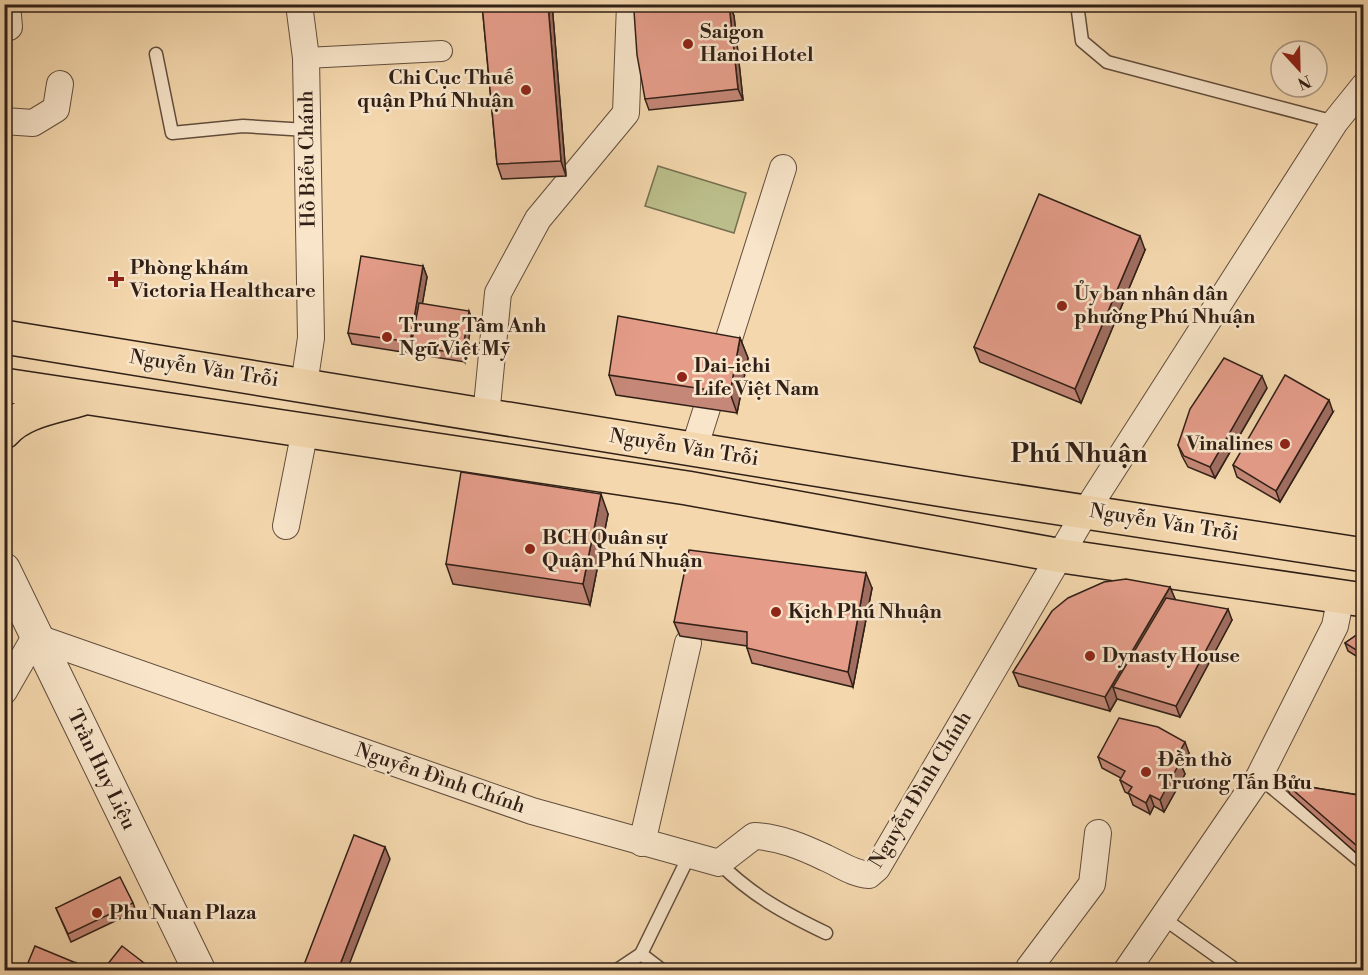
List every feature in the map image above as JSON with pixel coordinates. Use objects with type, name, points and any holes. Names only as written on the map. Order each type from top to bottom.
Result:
[{"type":"main road","name":"Nguyễn Văn Trỗi","points":[[4,337],[1086,511],[1360,549]]},
{"type":"main road","name":"Nguyễn Văn Trỗi","points":[[4,385],[92,396],[687,488],[1062,556],[1352,598]]},
{"type":"main road","points":[[4,432],[13,423],[40,411],[92,396]]},
{"type":"main road","points":[[687,488],[694,449]]},
{"type":"street","name":"Hồ Biểu Chánh","points":[[299,4],[306,58],[311,338],[304,385]]},
{"type":"street","points":[[486,416],[498,293],[537,219],[626,113],[630,4]]},
{"type":"street","points":[[306,58],[442,51]]},
{"type":"street","points":[[4,121],[33,123],[56,109],[60,84]]},
{"type":"street","name":"Nguyễn Đình Chính","points":[[35,637],[532,811],[642,843],[719,863],[754,836],[772,837],[823,856],[858,874],[869,875],[877,868],[1062,556],[1086,511],[1335,122],[1364,86]]},
{"type":"street","points":[[694,449],[783,168]]},
{"type":"street","points":[[286,526],[305,430]]},
{"type":"street","name":"Trần Huy Liệu","points":[[4,569],[35,637],[199,970]]},
{"type":"street","points":[[1127,970],[1259,777],[1335,626],[1352,598]]},
{"type":"street","points":[[4,691],[35,637]]},
{"type":"street","points":[[642,843],[688,643]]},
{"type":"street","points":[[1032,970],[1029,968],[1092,884],[1098,833]]},
{"type":"lane","points":[[1077,4],[1082,41],[1107,62],[1335,122]]},
{"type":"lane","points":[[156,54],[172,133],[243,126],[307,130]]},
{"type":"lane","points":[[1259,777],[1364,864]]},
{"type":"lane","points":[[617,970],[641,954],[689,856]]},
{"type":"lane","points":[[719,863],[745,889],[787,914],[826,933]]},
{"type":"lane","points":[[1163,918],[1236,970]]},
{"type":"lane","points":[[641,954],[662,970]]},
{"type":"green space","points":[[658,166],[746,193],[734,233],[645,206]]},
{"type":"building","name":"Chi Cục Thuế quận Phú Nhuận","points":[[482,4],[548,4],[561,161],[497,164]]},
{"type":"building","name":"Saigon Hanoi Hotel","points":[[729,4],[738,89],[645,99],[637,55],[634,11]]},
{"type":"building","name":"Ủy ban nhân dân phường Phú Nhuận","points":[[1039,194],[1140,236],[1075,389],[974,347]]},
{"type":"building","points":[[361,256],[423,266],[410,342],[348,333]]},
{"type":"building","points":[[419,303],[469,311],[462,354],[411,346]]},
{"type":"building","name":"Dai-ichi Life Việt Nam","points":[[618,316],[740,338],[730,393],[609,375]]},
{"type":"building","points":[[1224,358],[1262,376],[1210,467],[1184,456],[1178,445],[1190,409]]},
{"type":"building","name":"Vinalines","points":[[1285,375],[1329,400],[1276,491],[1233,465]]},
{"type":"building","name":"BCH Quân sự Quận Phú Nhuận","points":[[461,472],[601,494],[583,584],[446,564]]},
{"type":"building","name":"Kịch Phú Nhuận","points":[[689,550],[866,573],[848,672],[747,648],[747,632],[674,622]]},
{"type":"building","name":"Dynasty House","points":[[1126,579],[1170,587],[1105,697],[1013,672],[1052,611],[1068,598],[1104,582]]},
{"type":"building","points":[[1166,598],[1228,609],[1176,706],[1113,687]]},
{"type":"building","points":[[1364,630],[1364,655],[1345,643]]},
{"type":"building","name":"Đền thờ Trương Tấn Bửu","points":[[1119,718],[1158,727],[1185,742],[1175,760],[1180,762],[1160,800],[1150,795],[1146,803],[1128,793],[1132,787],[1120,780],[1125,771],[1098,757]]},
{"type":"building","points":[[1285,783],[1364,796],[1364,852]]},
{"type":"building","points":[[354,835],[385,847],[338,970],[302,970]]},
{"type":"building","name":"Phu Nuan Plaza","points":[[120,877],[133,903],[68,934],[56,908]]},
{"type":"building","points":[[35,946],[76,963],[73,970],[25,970]]},
{"type":"building","points":[[122,946],[148,966],[144,970],[103,970]]},
{"type":"place","name":"Saigon Hanoi Hotel","points":[[688,44]]},
{"type":"place","name":"Chi Cục Thuế quận Phú Nhuận","points":[[526,90]]},
{"type":"place","name":"Phòng khám Victoria Healthcare","points":[[116,279]]},
{"type":"place","name":"Ủy ban nhân dân phường Phú Nhuận","points":[[1062,306]]},
{"type":"place","name":"Trung Tâm Anh Ngữ Việt Mỹ","points":[[387,337]]},
{"type":"place","name":"Dai-ichi Life Việt Nam","points":[[682,377]]},
{"type":"place","name":"Vinalines","points":[[1285,444]]},
{"type":"place","name":"BCH Quân sự Quận Phú Nhuận","points":[[530,549]]},
{"type":"place","name":"Kịch Phú Nhuận","points":[[776,612]]},
{"type":"place","name":"Dynasty House","points":[[1090,656]]},
{"type":"place","name":"Đền thờ Trương Tấn Bửu","points":[[1146,772]]},
{"type":"place","name":"Phu Nuan Plaza","points":[[97,913]]},
{"type":"district","name":"Phú Nhuận","points":[[1079,454]]}]
